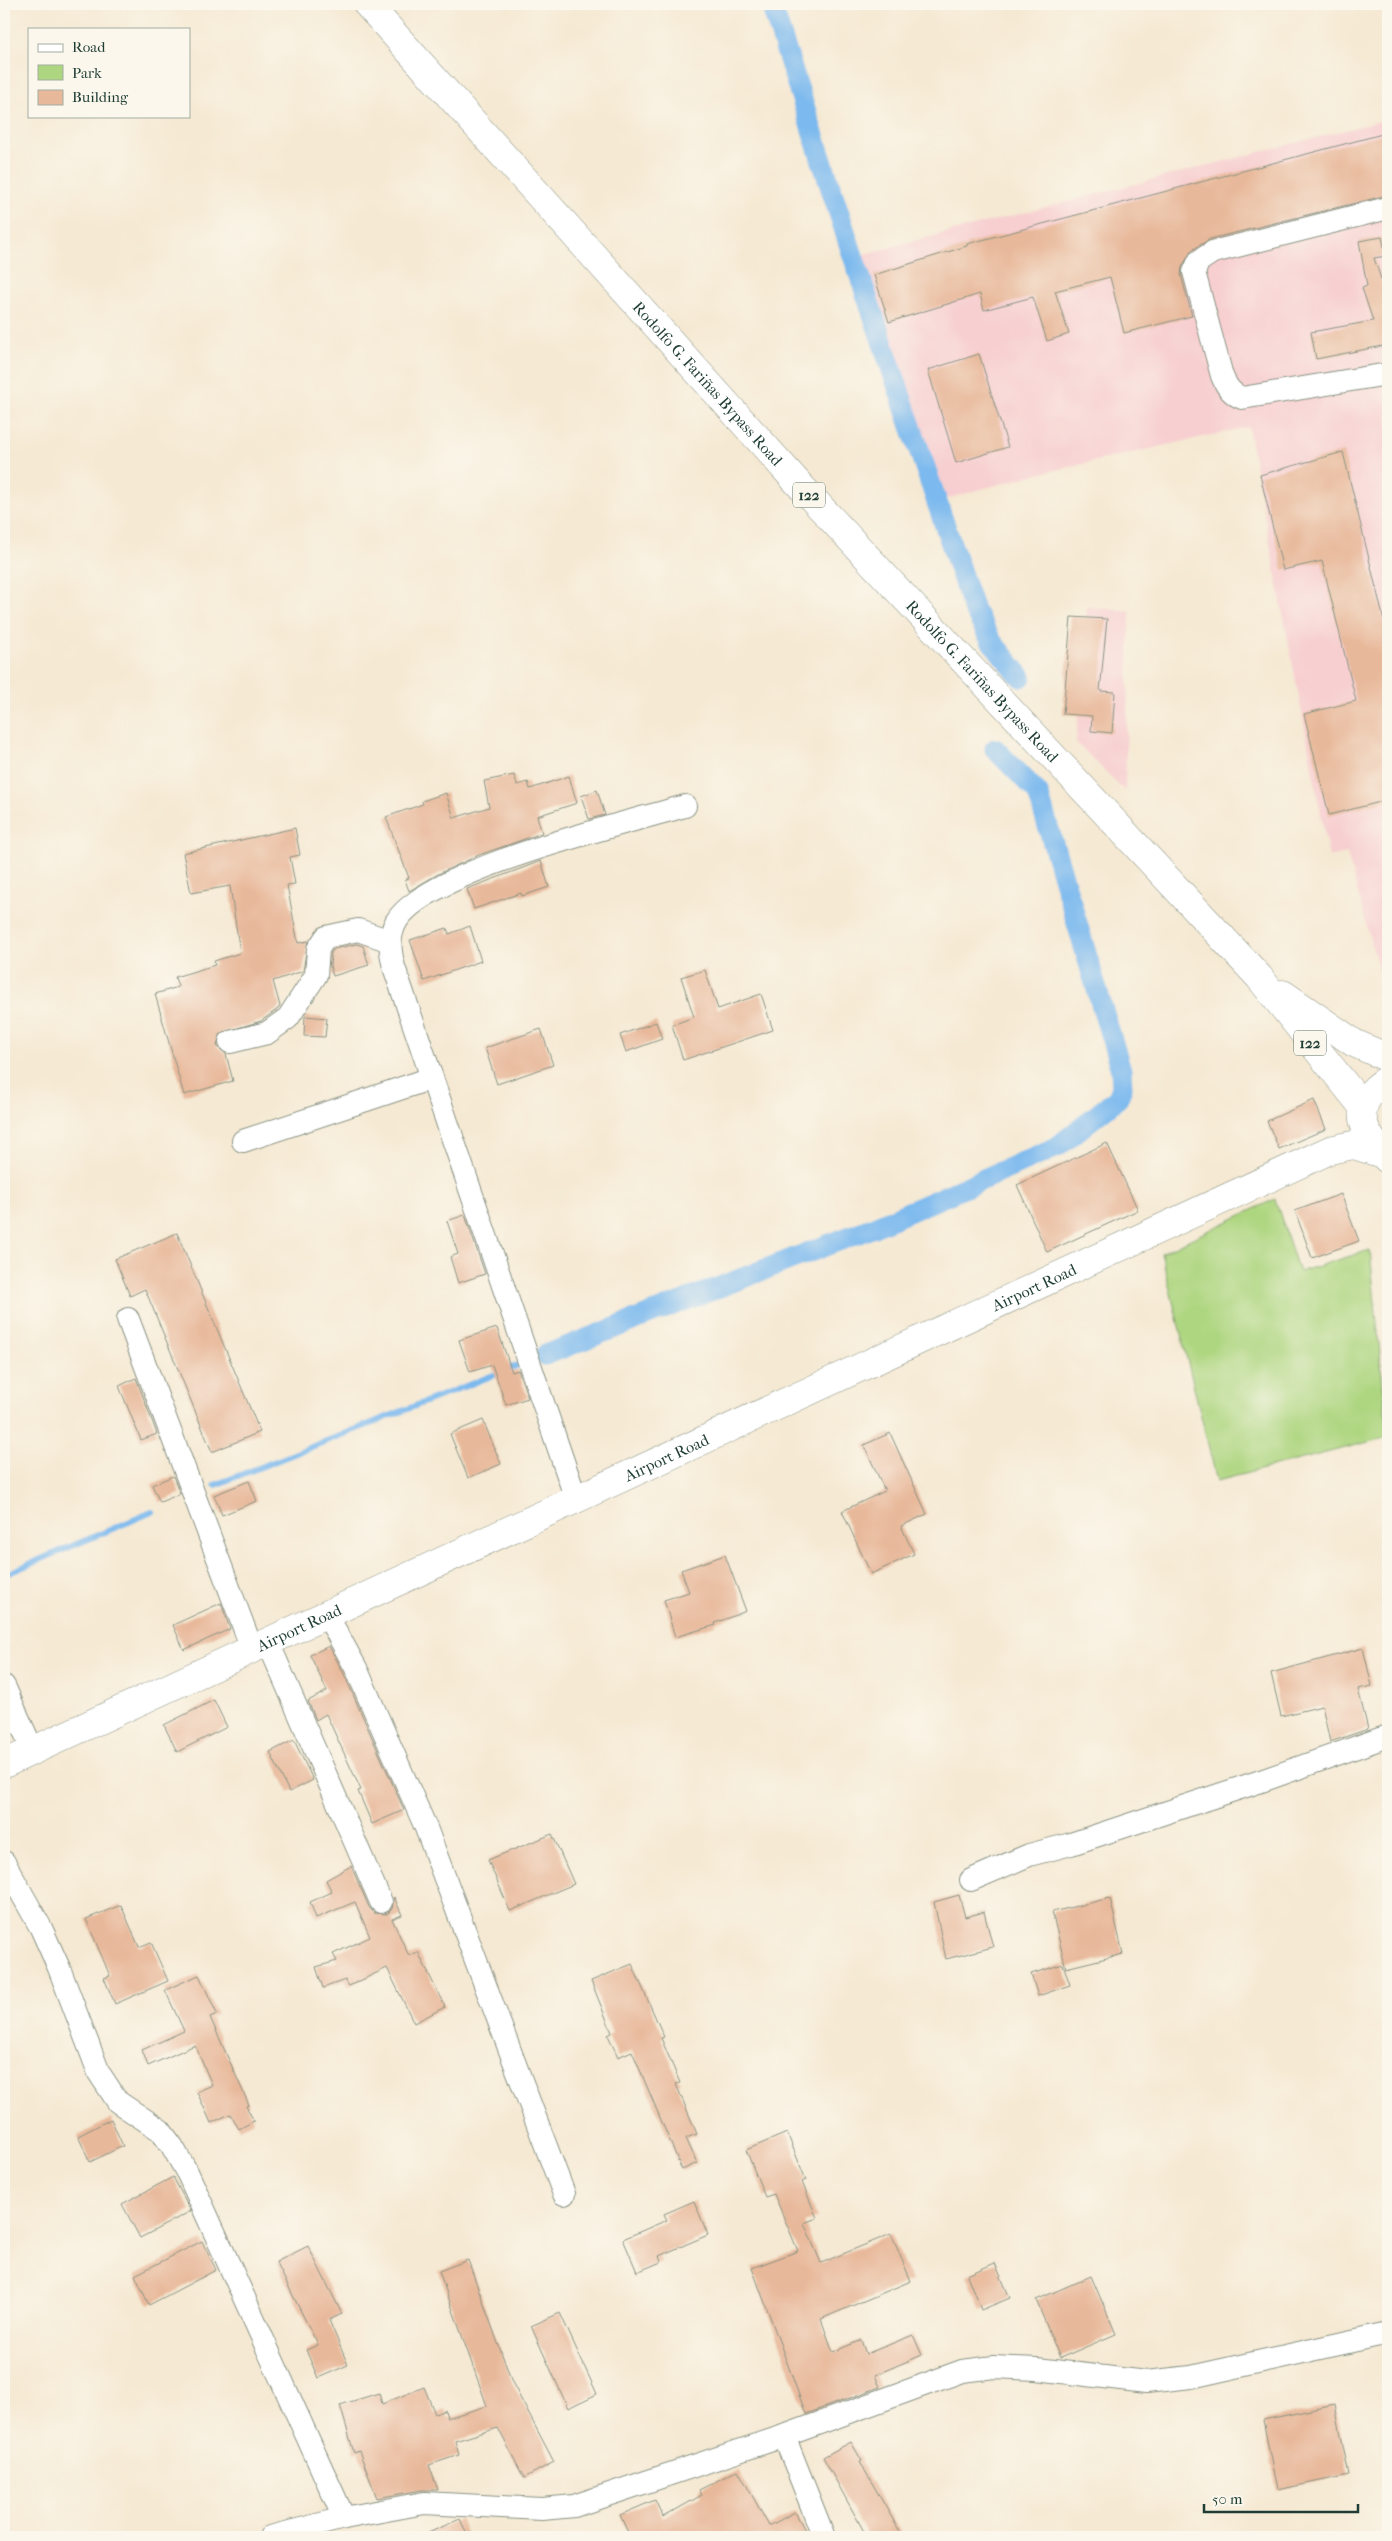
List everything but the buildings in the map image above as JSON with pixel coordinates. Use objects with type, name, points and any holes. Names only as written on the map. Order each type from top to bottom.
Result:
[{"type":"main road","name":"Rodolfo G. Fariñas Bypass Road","points":[[367,4],[796,481],[1259,977],[1362,1114],[1371,1141],[1385,1157]]},
{"type":"main road","name":"Rodolfo G. Fariñas Bypass Road","points":[[1259,977],[1354,1043],[1388,1058]]},
{"type":"main road","points":[[1330,1150],[1349,1136],[1362,1114],[1370,1094],[1388,1079]]},
{"type":"main road","points":[[1330,1150],[1353,1145],[1385,1157]]},
{"type":"main road","name":"Airport Road","points":[[4,1764],[1330,1150]]},
{"type":"street","points":[[1388,208],[1213,252],[1199,260],[1194,272],[1222,376],[1226,385],[1235,395],[1242,398],[1388,374]]},
{"type":"street","points":[[576,1499],[394,966],[390,941],[397,921],[410,908],[453,880],[480,867],[685,806]]},
{"type":"street","points":[[230,1042],[267,1033],[288,1018],[316,974],[318,949],[326,937],[358,930],[390,941]]},
{"type":"street","points":[[243,1141],[432,1078]]},
{"type":"street","points":[[128,1319],[260,1646],[381,1902]]},
{"type":"street","points":[[327,1615],[356,1668],[426,1828],[564,2194]]},
{"type":"street","points":[[4,1686],[33,1751]]},
{"type":"street","points":[[971,1880],[1029,1855],[1071,1844],[1255,1783],[1387,1732]]},
{"type":"street","points":[[4,1862],[56,1960],[99,2073],[108,2089],[118,2102],[160,2130],[172,2146],[188,2174],[344,2518]]},
{"type":"street","points":[[270,2537],[344,2518],[424,2503],[542,2509],[574,2506],[784,2436],[962,2372],[994,2367],[1037,2369],[1146,2382],[1191,2377],[1388,2333]]},
{"type":"street","points":[[784,2436],[824,2537]]},
{"type":"shaded area","points":[[1388,119],[1388,1005],[1347,853],[1329,857],[1248,427],[1033,475],[939,501],[856,256]]},
{"type":"shaded area","points":[[1087,607],[1130,611],[1125,791],[1076,742]]},
{"type":"green space","points":[[1275,1199],[1299,1272],[1370,1250],[1388,1437],[1217,1481],[1161,1253]]},
{"type":"waterway","points":[[771,4],[851,250],[973,608],[992,642],[1021,677]]},
{"type":"waterway","points":[[545,1355],[874,1227],[1057,1147],[1118,1098],[1122,1087],[1121,1070],[1038,793],[995,749]]},
{"type":"waterway","points":[[215,1485],[524,1363]]},
{"type":"waterway","points":[[4,1575],[152,1512]]}]
